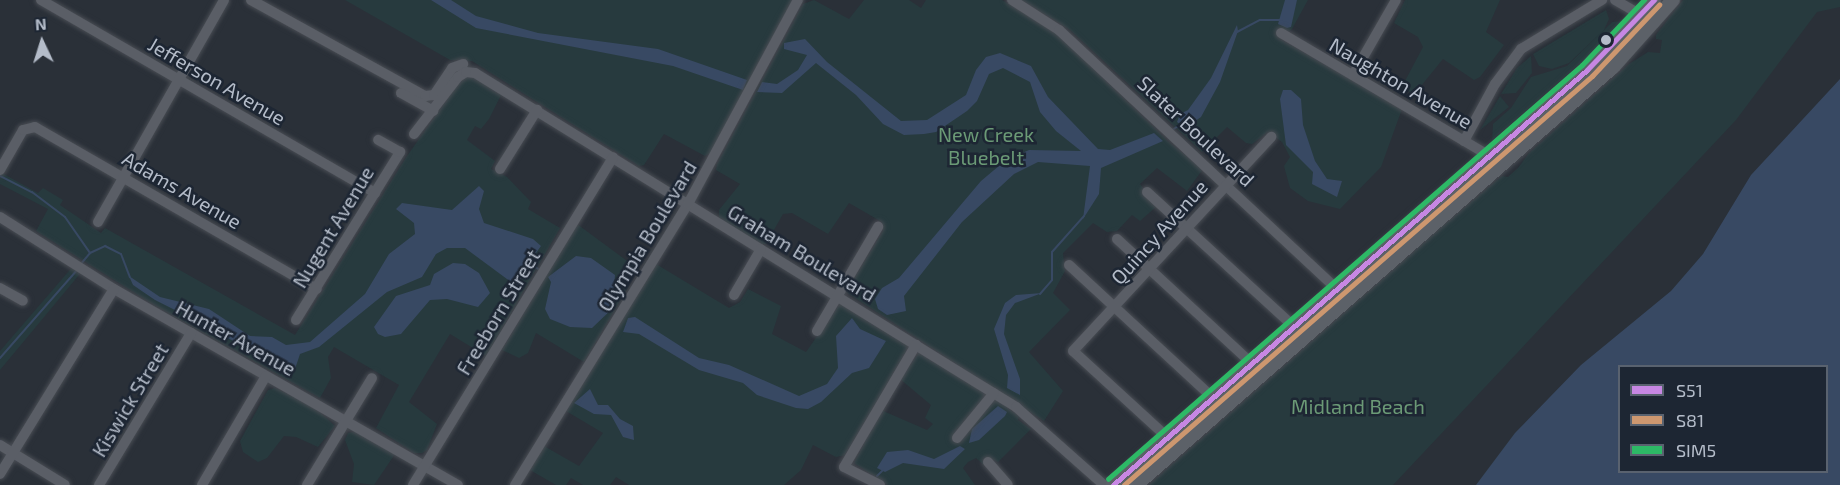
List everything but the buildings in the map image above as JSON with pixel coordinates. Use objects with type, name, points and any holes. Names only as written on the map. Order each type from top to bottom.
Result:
[{"type":"main road","points":[[1113,485],[1607,52],[1654,0]]},
{"type":"main road","points":[[1136,485],[1613,67],[1655,23],[1673,0]]},
{"type":"street","name":"Jefferson Avenue","points":[[41,0],[375,193]]},
{"type":"street","points":[[98,222],[224,0]]},
{"type":"street","points":[[251,0],[431,96],[452,68],[465,68]]},
{"type":"street","name":"Olympia Boulevard","points":[[515,485],[688,204],[798,0]]},
{"type":"street","name":"Slater Boulevard","points":[[1012,0],[1059,30],[1227,184],[1347,299]]},
{"type":"street","points":[[1353,75],[1396,0]]},
{"type":"street","points":[[1464,141],[1495,84],[1521,49],[1602,0]]},
{"type":"street","points":[[1615,0],[1655,23]]},
{"type":"street","name":"Naughton Avenue","points":[[1281,33],[1503,164]]},
{"type":"street","points":[[414,134],[465,68]]},
{"type":"street","name":"Graham Boulevard","points":[[465,68],[537,110],[994,393],[1065,448],[1104,485]]},
{"type":"street","points":[[401,93],[433,111]]},
{"type":"street","points":[[500,169],[537,110]]},
{"type":"street","name":"Adams Avenue","points":[[0,170],[28,126],[35,127],[317,289]]},
{"type":"street","name":"Quincy Avenue","points":[[1167,437],[1074,351],[1271,137]]},
{"type":"street","name":"Nugent Avenue","points":[[296,320],[400,152],[378,140]]},
{"type":"street","name":"Freeborn Street","points":[[412,485],[613,157]]},
{"type":"street","points":[[1147,192],[1293,326]]},
{"type":"street","name":"Hunter Avenue","points":[[0,217],[80,265],[114,289],[458,485]]},
{"type":"street","points":[[817,331],[878,227]]},
{"type":"street","points":[[1117,239],[1262,373]]},
{"type":"street","points":[[734,295],[761,249]]},
{"type":"street","points":[[1069,265],[1212,398]]},
{"type":"street","points":[[0,288],[23,301]]},
{"type":"street","points":[[0,474],[114,289]]},
{"type":"street","name":"Kiswick Street","points":[[99,485],[191,333]]},
{"type":"street","points":[[880,485],[844,467],[916,345]]},
{"type":"street","points":[[202,485],[266,376]]},
{"type":"street","points":[[307,485],[372,378]]},
{"type":"street","points":[[957,438],[994,393]]},
{"type":"street","points":[[0,445],[65,485]]},
{"type":"street","points":[[988,462],[1008,485]]},
{"type":"green space","points":[[345,0],[793,0],[712,152],[705,156],[664,134],[644,165],[639,166],[472,61],[450,60]]},
{"type":"green space","name":"New Creek Bluebelt","points":[[814,0],[849,19],[864,0],[909,0],[921,8],[926,0],[1002,0],[1056,33],[1170,143],[1203,169],[1187,191],[1157,168],[1140,184],[1157,206],[1140,221],[1132,215],[1117,231],[1107,232],[1093,223],[1063,253],[1065,271],[1053,293],[1070,310],[1029,352],[1063,391],[1044,421],[846,292],[883,231],[882,222],[849,203],[828,234],[792,213],[783,214],[766,244],[759,244],[719,218],[719,210],[740,184],[716,170],[717,164],[803,4]]},
{"type":"green space","points":[[1022,0],[1308,0],[1292,29],[1280,39],[1402,109],[1381,167],[1340,209],[1308,201],[1290,188],[1284,166],[1290,157],[1282,142],[1268,132],[1252,144],[1246,143],[1227,127],[1202,152],[1070,30]]},
{"type":"green space","points":[[1405,0],[1500,0],[1486,32],[1504,45],[1480,77],[1474,80],[1443,59],[1417,91],[1411,93],[1404,87],[1406,79],[1423,47],[1418,37],[1394,23]]},
{"type":"green space","name":"Midland Beach","points":[[1683,0],[1840,0],[1840,7],[1817,12],[1736,120],[1393,485],[1149,485],[1445,224],[1502,176],[1508,177],[1529,153],[1629,64],[1648,52],[1660,53],[1662,40],[1656,39],[1656,35]]},
{"type":"green space","points":[[1606,10],[1609,19],[1604,30],[1569,63],[1552,69],[1539,66],[1533,54]]},
{"type":"green space","points":[[1622,21],[1586,58],[1492,140],[1493,124],[1511,108],[1531,77],[1567,66],[1612,22]]},
{"type":"green space","points":[[1638,30],[1639,34],[1504,154],[1504,151]]},
{"type":"green space","points":[[1531,56],[1532,73],[1516,93],[1501,94],[1517,68]]},
{"type":"green space","points":[[469,75],[502,93],[489,119],[481,129],[475,126],[467,140],[495,161],[491,169],[507,177],[531,202],[528,209],[560,228],[486,356],[450,334],[409,402],[437,424],[427,450],[422,453],[414,453],[376,428],[399,385],[334,347],[328,357],[331,378],[320,398],[154,305],[36,231],[48,209],[0,184],[0,172],[38,193],[43,188],[63,200],[60,205],[101,233],[105,228],[295,335],[407,156],[463,77]]},
{"type":"green space","points":[[1500,96],[1509,107],[1480,130]]},
{"type":"green space","points":[[1483,169],[1438,212],[1350,286]]},
{"type":"green space","points":[[577,224],[638,269],[584,362],[536,333],[528,353],[519,358],[502,350]]},
{"type":"green space","points":[[75,264],[84,269],[0,370],[0,351]]},
{"type":"green space","points":[[656,264],[729,308],[740,302],[748,289],[781,306],[772,334],[806,352],[842,301],[910,345],[845,455],[836,457],[813,445],[801,470],[784,485],[629,485],[616,477],[610,485],[583,485],[571,478],[566,485],[556,485],[530,470],[544,446],[579,466],[603,433],[566,411]]},
{"type":"green space","points":[[919,353],[970,382],[1019,416],[1018,420],[1031,429],[998,462],[991,459],[984,465],[976,458],[968,462],[963,468],[975,485],[887,485],[854,463],[881,410],[927,430],[933,424],[925,418],[931,405],[900,379]]},
{"type":"green space","points":[[1248,374],[1250,375],[1129,485],[1122,485]]},
{"type":"green space","points":[[275,388],[313,406],[335,426],[318,447],[296,437],[284,436],[267,458],[258,462],[243,452],[240,441],[268,390]]},
{"type":"green space","points":[[357,431],[395,454],[374,485],[352,482],[354,464],[345,440],[348,433]]},
{"type":"water","points":[[431,0],[451,0],[476,16],[538,33],[658,49],[747,80],[743,90],[673,66],[476,28]]},
{"type":"water","points":[[1285,0],[1297,0],[1291,27],[1287,28],[1278,24]]},
{"type":"water","points":[[1237,25],[1238,31],[1220,82],[1201,117],[1185,128],[1177,122],[1180,114],[1188,110],[1211,78]]},
{"type":"water","points":[[805,39],[827,62],[901,121],[927,120],[966,95],[976,70],[986,57],[1000,53],[1031,66],[1048,97],[1098,149],[1110,150],[1154,133],[1163,141],[1101,168],[1099,194],[1083,219],[1090,166],[1038,162],[1014,174],[962,222],[904,296],[906,311],[887,315],[878,309],[875,299],[882,288],[899,278],[981,181],[1006,160],[1029,150],[1081,151],[1056,131],[1040,112],[1030,82],[1003,68],[989,74],[977,101],[967,111],[936,132],[924,134],[904,135],[883,124],[856,95],[816,63],[782,93],[757,92],[762,82],[777,84],[798,70],[807,55],[784,49],[784,43]]},
{"type":"water","points":[[1840,79],[1840,485],[1476,485],[1515,433],[1581,365],[1671,291],[1703,254],[1751,175]]},
{"type":"water","points":[[1283,90],[1291,90],[1301,99],[1303,125],[1315,161],[1327,179],[1342,181],[1337,197],[1312,184],[1313,172],[1286,145],[1280,99]]},
{"type":"water","points":[[479,186],[484,191],[479,209],[484,223],[533,239],[541,246],[523,271],[519,288],[465,248],[447,248],[436,254],[422,277],[387,292],[319,347],[300,354],[295,369],[284,371],[274,361],[274,355],[250,349],[213,331],[206,326],[204,316],[177,311],[155,300],[133,285],[129,276],[160,297],[209,309],[250,336],[272,337],[286,345],[310,342],[365,294],[389,254],[415,234],[414,223],[396,209],[402,203],[452,210]]},
{"type":"water","points":[[576,256],[591,258],[615,275],[612,309],[592,328],[570,327],[550,319],[545,309],[551,282],[548,277]]},
{"type":"water","points":[[453,263],[465,264],[479,273],[490,293],[478,307],[447,299],[430,300],[401,334],[385,337],[378,334],[374,327],[396,296],[430,285],[434,274]]},
{"type":"water","points":[[1042,293],[1015,303],[1006,315],[1004,334],[1020,379],[1020,395],[1007,388],[1008,375],[994,329],[1005,303],[1016,295]]},
{"type":"water","points":[[635,317],[699,358],[729,365],[799,396],[827,384],[838,368],[836,336],[852,318],[860,329],[886,341],[869,368],[852,373],[821,402],[808,409],[796,408],[757,395],[743,383],[699,370],[639,334],[623,332],[628,318]]},
{"type":"water","points":[[590,389],[598,405],[608,405],[620,419],[633,426],[634,440],[623,437],[611,415],[594,414],[574,403]]},
{"type":"water","points":[[998,406],[1007,412],[1005,416],[979,440],[969,443],[972,429]]},
{"type":"water","points":[[960,446],[965,449],[944,469],[903,463],[885,472],[877,468],[887,452],[908,450],[934,459]]},
{"type":"waterway","points":[[1237,32],[1260,20],[1282,20]]},
{"type":"waterway","points":[[1172,130],[1183,123]]},
{"type":"waterway","points":[[0,176],[32,192],[65,217],[90,253],[105,246],[121,254],[130,277]]},
{"type":"waterway","points":[[1040,294],[1052,280],[1052,252],[1084,216]]},
{"type":"waterway","points":[[80,265],[90,253]]},
{"type":"waterway","points":[[527,262],[540,270]]},
{"type":"waterway","points":[[0,358],[77,270]]},
{"type":"waterway","points":[[877,476],[883,470]]},
{"type":"transit line","name":"SIM5","points":[[1108,479],[1582,65],[1644,0]]},
{"type":"transit line","name":"S51","points":[[1113,485],[1587,70],[1654,0]]},
{"type":"transit line","name":"S81","points":[[1124,485],[1592,76],[1659,5]]}]
